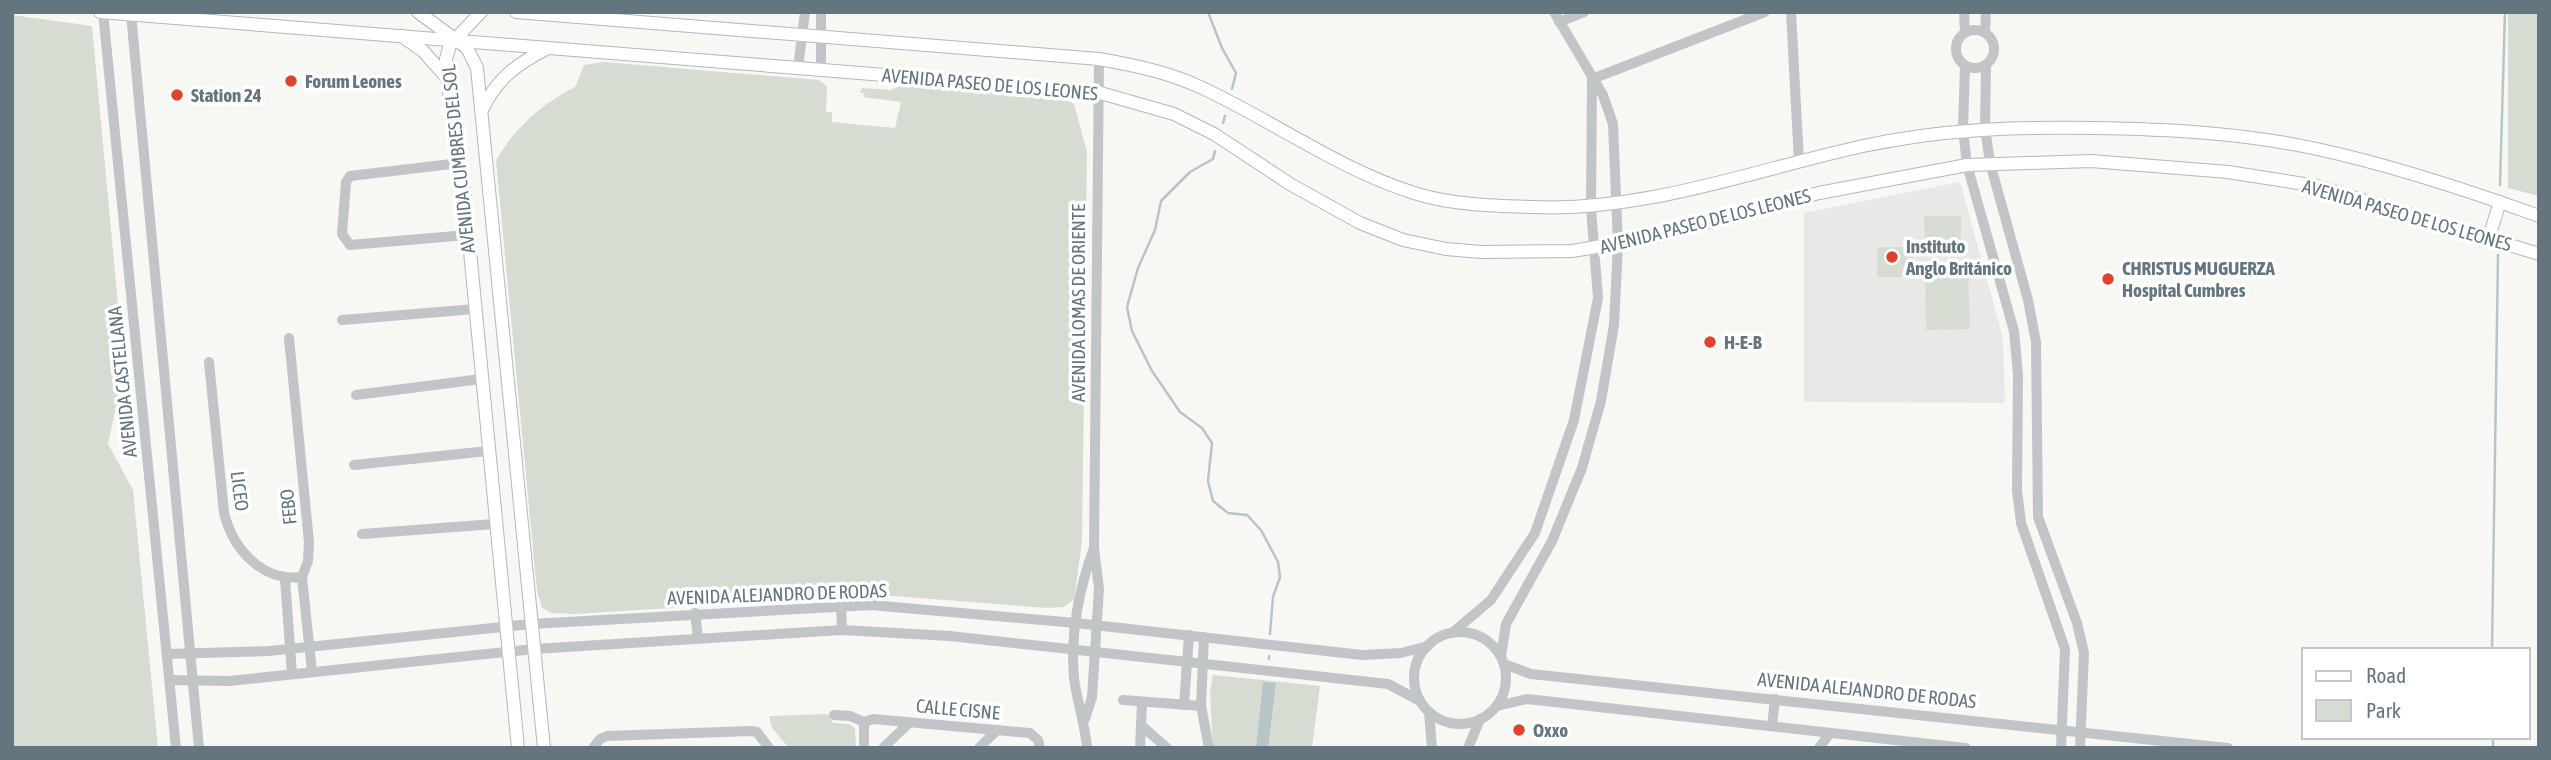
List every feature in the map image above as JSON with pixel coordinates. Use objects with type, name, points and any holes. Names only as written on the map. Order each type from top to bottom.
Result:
[{"type":"main road","name":"AVENIDA PASEO DE LOS LEONES","points":[[101,12],[1097,92],[1174,114],[1253,157],[1313,197],[1360,223],[1404,240],[1481,252],[1618,245],[1819,193],[1967,165],[2091,161],[2228,172],[2317,186],[2539,254]]},
{"type":"main road","points":[[418,12],[455,39],[481,12]]},
{"type":"main road","name":"AVENIDA PASEO DE LOS LEONES","points":[[516,12],[1099,59],[1144,67],[1198,86],[1300,141],[1414,193],[1445,200],[1531,207],[1591,208],[1863,146],[1963,129],[2156,129],[2241,137],[2317,149],[2500,202],[2539,216]]},
{"type":"main road","points":[[400,36],[423,51],[447,79]]},
{"type":"main road","name":"AVENIDA CUMBRES DEL SOL","points":[[518,748],[460,163],[447,79],[447,54],[455,39],[467,48],[477,68],[544,748]]},
{"type":"main road","points":[[482,110],[490,94],[508,71],[548,48]]},
{"type":"main road","points":[[2489,237],[2500,202]]},
{"type":"street","name":"AVENIDA CASTELLANA","points":[[101,12],[176,748]]},
{"type":"street","points":[[798,68],[805,12]]},
{"type":"street","points":[[821,12],[821,70]]},
{"type":"street","points":[[1497,706],[1506,681],[1502,660],[1506,624],[1552,541],[1582,468],[1601,401],[1614,325],[1618,245],[1611,113],[1556,17],[1584,12]]},
{"type":"street","points":[[1592,79],[1766,12]]},
{"type":"street","points":[[1791,12],[1799,162]]},
{"type":"street","points":[[1964,12],[1965,32],[1956,49],[1965,66],[1963,129],[1967,165],[2014,331],[2018,375],[2019,507],[2030,555],[2065,649],[2061,748]]},
{"type":"street","points":[[1986,12],[1985,32],[1995,49],[1986,66],[1985,128],[1990,163],[2034,330],[2038,517],[2081,638],[2085,667],[2080,748]]},
{"type":"street","points":[[131,14],[199,748]]},
{"type":"street","points":[[1965,32],[1985,32]]},
{"type":"street","name":"AVENIDA LOMAS DE ORIENTE","points":[[1085,719],[1092,696],[1099,589],[1094,548],[1099,59]]},
{"type":"street","points":[[1965,66],[1976,69],[1986,66]]},
{"type":"street","points":[[1592,79],[1591,208],[1598,298],[1593,336],[1574,420],[1535,533],[1491,600],[1452,633],[1428,646],[1415,672],[1420,701],[1429,712],[1450,723],[1465,724],[1480,719],[1497,706],[1527,699],[1966,748]]},
{"type":"street","points":[[460,163],[350,176],[346,182],[343,238],[350,245],[467,235]]},
{"type":"street","points":[[342,320],[475,309]]},
{"type":"street","name":"FEBO","points":[[289,338],[309,542],[308,561],[302,576],[312,672]]},
{"type":"street","name":"LICEO","points":[[209,362],[224,513],[229,534],[241,551],[261,568],[285,579]]},
{"type":"street","points":[[356,395],[481,379]]},
{"type":"street","points":[[355,466],[488,451]]},
{"type":"street","points":[[362,534],[494,524]]},
{"type":"street","points":[[1535,533],[1552,541]]},
{"type":"street","name":"AVENIDA LOMAS DE ORIENTE","points":[[1087,748],[1085,719],[1076,693],[1073,649],[1083,578],[1094,548]]},
{"type":"street","points":[[292,674],[285,579],[302,576]]},
{"type":"street","points":[[841,605],[842,630]]},
{"type":"street","name":"AVENIDA ALEJANDRO DE RODAS","points":[[167,654],[310,647],[531,624],[841,605],[912,608],[1076,623],[1362,655],[1401,653],[1428,646]]},
{"type":"street","points":[[695,613],[698,638]]},
{"type":"street","name":"AVENIDA ALEJANDRO DE RODAS","points":[[170,680],[192,682],[292,674],[534,649],[842,630],[950,636],[1093,650],[1388,684],[1420,701]]},
{"type":"street","points":[[1452,633],[1480,636],[1502,660]]},
{"type":"street","points":[[1184,705],[1189,635]]},
{"type":"street","points":[[1205,637],[1201,706],[1209,748]]},
{"type":"street","name":"AVENIDA ALEJANDRO DE RODAS","points":[[1502,660],[1531,674],[2063,728],[2228,748]]},
{"type":"street","points":[[1772,726],[1775,699]]},
{"type":"street","points":[[1123,700],[1201,706]]},
{"type":"street","points":[[1140,748],[1142,703]]},
{"type":"street","points":[[1429,712],[1433,748]]},
{"type":"street","name":"CALLE CISNE","points":[[834,715],[850,716],[864,722],[873,719],[1030,733],[1038,740],[1040,748]]},
{"type":"street","points":[[1468,748],[1480,719]]},
{"type":"street","points":[[864,722],[864,748]]},
{"type":"street","points":[[883,748],[909,723]]},
{"type":"street","points":[[1140,726],[1167,748]]},
{"type":"street","points":[[979,748],[997,730]]},
{"type":"street","points":[[594,746],[607,736],[751,731],[757,732],[769,748]]},
{"type":"street","points":[[1819,748],[1830,733]]},
{"type":"shaded area","name":"Instituto Anglo Británico","points":[[1960,182],[2003,338],[2005,403],[1804,402],[1804,213]]},
{"type":"shaded area","points":[[1263,682],[1276,683],[1268,748],[1256,748]]},
{"type":"green space","points":[[2508,12],[2539,12],[2539,196],[2508,188]]},
{"type":"green space","points":[[12,15],[92,26],[124,369],[108,444],[133,490],[158,748],[12,748]]},
{"type":"green space","points":[[604,62],[819,80],[827,86],[826,112],[832,112],[832,122],[895,128],[901,102],[863,97],[864,93],[860,93],[862,88],[890,90],[904,85],[1067,100],[1074,104],[1087,152],[1082,541],[1074,600],[1063,607],[1048,608],[881,595],[574,614],[551,613],[542,608],[537,591],[496,161],[511,138],[530,118],[575,87],[584,65]]},
{"type":"green space","points":[[1924,216],[1961,216],[1961,241],[1925,242]]},
{"type":"green space","points":[[1877,247],[1914,247],[1913,277],[1877,277]]},
{"type":"green space","points":[[1968,267],[1970,329],[1926,330],[1925,268]]},
{"type":"green space","points":[[1213,675],[1320,686],[1312,748],[1213,748],[1210,692]]},
{"type":"green space","points":[[828,714],[833,723],[849,724],[855,728],[856,748],[789,748],[772,728],[769,716]]},
{"type":"waterway","points":[[1208,12],[1222,48],[1236,73],[1232,89]]},
{"type":"waterway","points":[[2500,185],[2505,12]]},
{"type":"waterway","points":[[1223,123],[1225,116]]},
{"type":"waterway","points":[[1215,151],[1213,159],[1190,172],[1161,201],[1155,230],[1138,268],[1127,307],[1132,331],[1152,371],[1180,412],[1202,428],[1212,443],[1208,481],[1213,501],[1228,513],[1247,515],[1261,530],[1278,562],[1280,577],[1273,597],[1270,634]]},
{"type":"waterway","points":[[2492,648],[2498,255]]},
{"type":"waterway","points":[[2493,739],[2493,748]]},
{"type":"place","name":"Forum Leones","points":[[291,81]]},
{"type":"place","name":"Station 24","points":[[177,95]]},
{"type":"place","name":"Instituto Anglo Británico","points":[[1892,257]]},
{"type":"place","name":"CHRISTUS MUGUERZA Hospital Cumbres","points":[[2108,279]]},
{"type":"place","name":"H-E-B","points":[[1710,342]]},
{"type":"place","name":"Oxxo","points":[[1519,730]]}]
